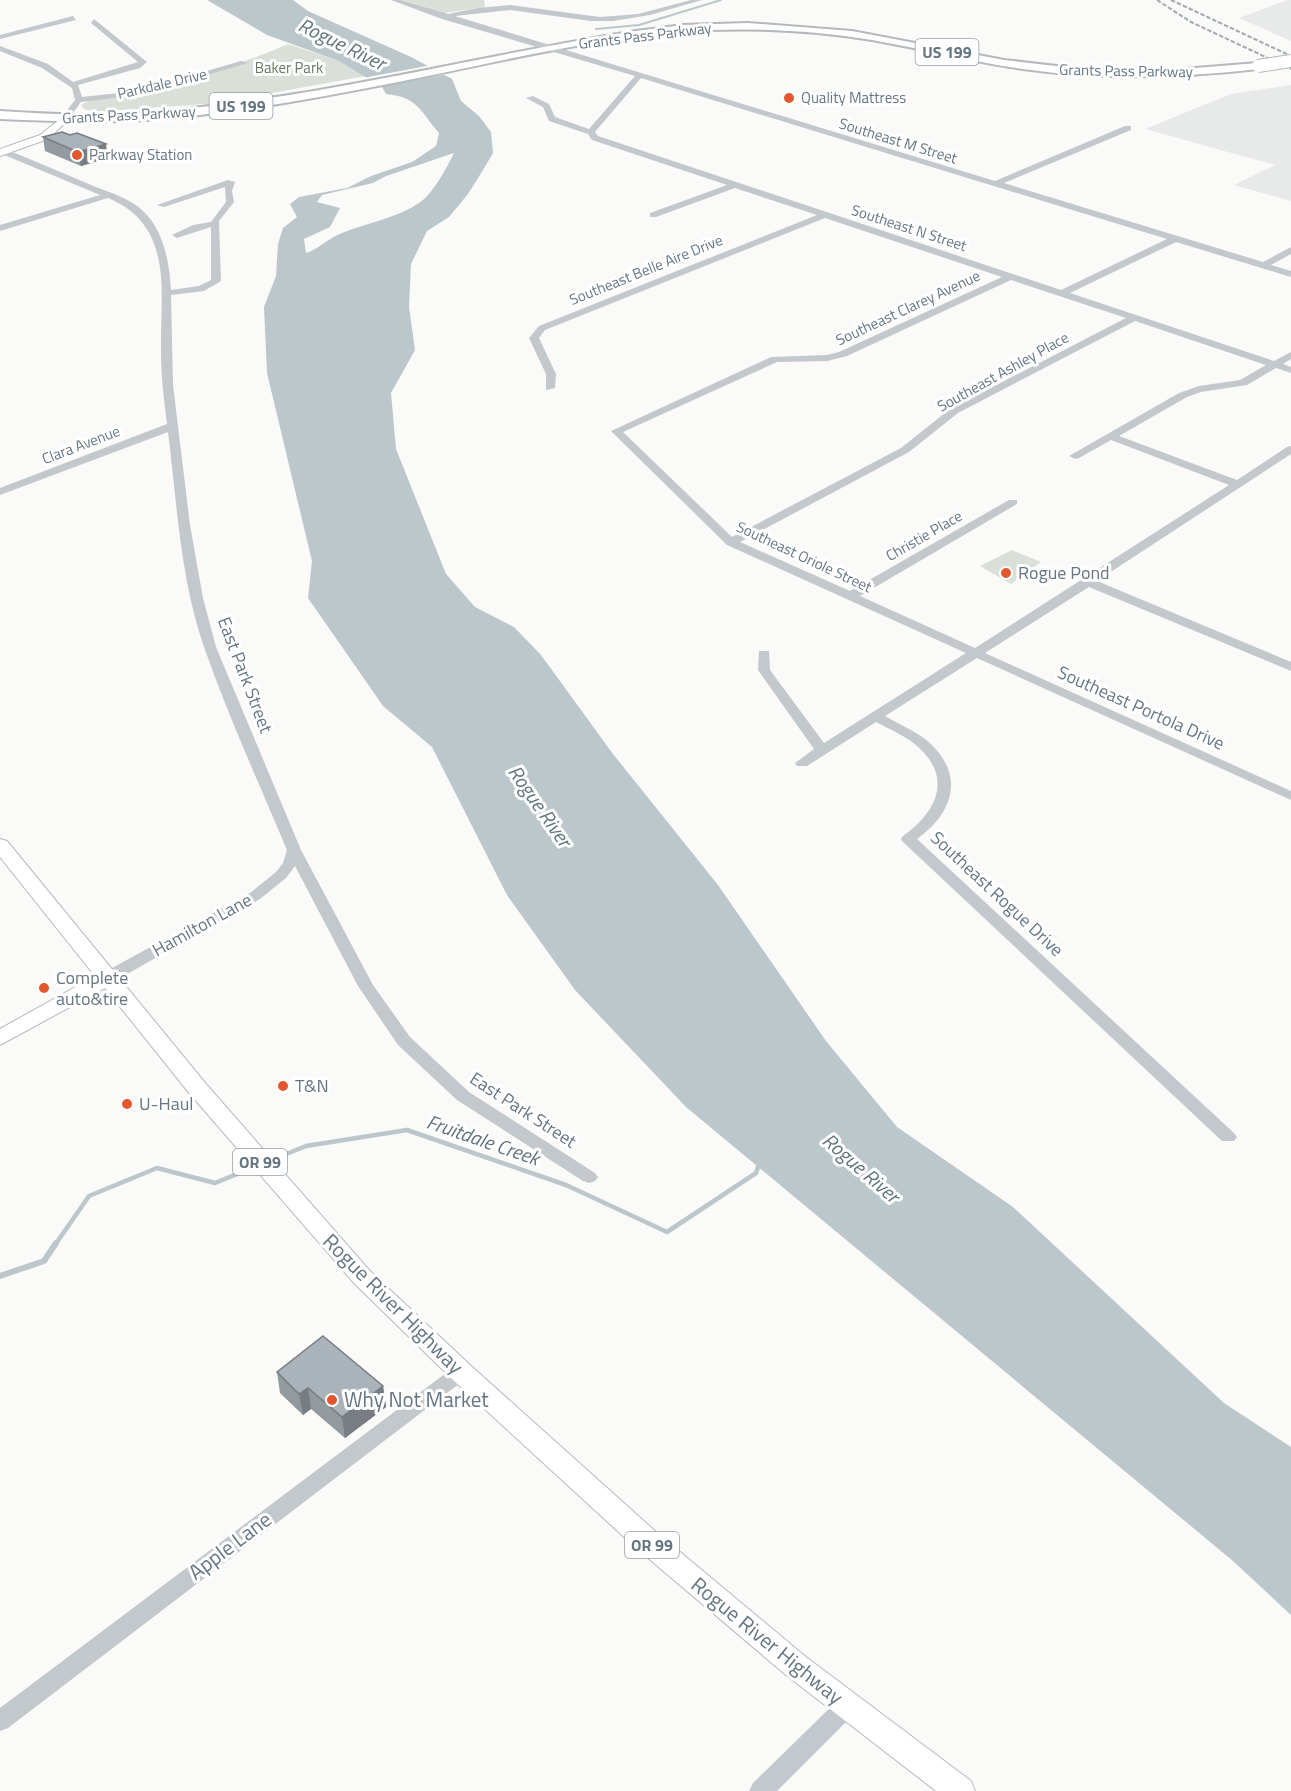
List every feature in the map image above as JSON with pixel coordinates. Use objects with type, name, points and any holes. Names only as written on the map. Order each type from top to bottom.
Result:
[{"type":"highway","name":"Grants Pass Parkway","points":[[0,115],[64,119],[181,114],[300,96],[552,48],[672,30],[768,27],[848,33],[1011,64],[1072,71],[1161,74],[1291,61]]},
{"type":"main road","points":[[3,152],[44,137],[64,119]]},
{"type":"main road","name":"Rogue River Highway","points":[[0,846],[198,1089],[362,1277],[460,1372],[645,1539],[847,1706],[960,1791]]},
{"type":"main road","name":"Hamilton Lane","points":[[0,1038],[107,978]]},
{"type":"street","name":"Southeast M Street","points":[[394,0],[1291,274]]},
{"type":"street","points":[[444,17],[478,10],[516,8],[579,18],[616,19],[648,15],[699,0]]},
{"type":"street","points":[[0,37],[73,18]]},
{"type":"street","points":[[73,84],[137,66],[143,62],[94,21]]},
{"type":"street","points":[[0,48],[45,66],[73,84],[78,91],[79,99],[64,119]]},
{"type":"street","name":"Parkdale Drive","points":[[79,99],[139,93],[244,63]]},
{"type":"street","points":[[591,132],[639,76]]},
{"type":"street","name":"Southeast N Street","points":[[530,98],[546,106],[552,119],[591,132],[595,138],[1291,370]]},
{"type":"street","points":[[995,184],[1128,128]]},
{"type":"street","name":"East Park Street","points":[[3,152],[109,195],[138,210],[150,224],[161,252],[166,293],[166,365],[186,540],[200,614],[210,647],[294,850],[366,986],[404,1041],[463,1096],[589,1177]]},
{"type":"street","points":[[161,205],[231,180],[228,191],[230,202],[215,223],[216,280],[201,289],[166,293]]},
{"type":"street","points":[[653,215],[734,184]]},
{"type":"street","points":[[0,228],[109,195]]},
{"type":"street","name":"Southeast Belle Aire Drive","points":[[550,387],[551,374],[534,338],[542,328],[824,215]]},
{"type":"street","points":[[177,235],[215,223]]},
{"type":"street","points":[[1061,294],[1175,239]]},
{"type":"street","points":[[1263,266],[1291,250]]},
{"type":"street","name":"Southeast Clarey Avenue","points":[[616,431],[775,359],[798,356],[828,358],[843,354],[1010,277]]},
{"type":"street","name":"Southeast Ashley Place","points":[[730,542],[905,450],[954,411],[1134,318]]},
{"type":"street","points":[[1075,456],[1183,395],[1199,389],[1243,383],[1291,355]]},
{"type":"street","name":"Clara Avenue","points":[[0,492],[173,426]]},
{"type":"street","name":"Southeast Oriole Street","points":[[616,431],[730,542],[975,653]]},
{"type":"street","points":[[1109,436],[1238,484]]},
{"type":"street","points":[[802,763],[1088,582],[1291,449]]},
{"type":"street","name":"Christie Place","points":[[850,596],[1013,502]]},
{"type":"street","points":[[1088,582],[1291,667]]},
{"type":"street","name":"Southeast Portola Drive","points":[[975,653],[1291,796]]},
{"type":"street","points":[[764,654],[764,670],[822,750]]},
{"type":"street","name":"Southeast Rogue Drive","points":[[876,717],[927,747],[939,766],[946,786],[942,806],[927,828],[909,839],[1228,1137]]},
{"type":"street","name":"Hamilton Lane","points":[[107,978],[255,896],[281,875],[290,863],[294,850]]},
{"type":"street","name":"Apple Lane","points":[[0,1721],[460,1372]]},
{"type":"street","points":[[761,1791],[847,1706]]},
{"type":"shaded area","points":[[1291,0],[1291,41],[1239,18]]},
{"type":"shaded area","points":[[1291,85],[1291,201],[1234,185],[1275,165],[1145,129],[1231,94]]},
{"type":"green space","points":[[403,0],[484,0],[485,7],[444,13]]},
{"type":"green space","name":"Baker Park","points":[[288,44],[339,61],[366,76],[217,103],[95,112],[84,109],[81,105],[91,101],[126,96],[188,79],[248,60]]},
{"type":"green space","points":[[1012,550],[1041,562],[1011,584],[980,566]]},
{"type":"water","name":"Rogue River","points":[[207,0],[293,0],[308,11],[411,57],[452,79],[461,101],[479,116],[491,132],[493,153],[483,170],[468,194],[449,217],[427,231],[411,264],[409,307],[415,350],[391,393],[396,449],[446,574],[475,607],[514,627],[541,655],[613,754],[718,885],[826,1041],[897,1127],[1013,1207],[1224,1403],[1291,1447],[1291,1615],[1233,1561],[686,1107],[575,990],[507,895],[432,747],[383,706],[308,598],[312,561],[267,373],[264,307],[276,276],[278,244],[283,228],[297,217],[290,204],[299,197],[347,188],[371,176],[412,162],[436,146],[439,133],[417,106],[405,98],[386,94],[382,87],[339,61],[267,35]],"holes":[[[454,153],[435,186],[419,203],[399,213],[337,235],[306,253],[304,239],[330,227],[340,208],[317,202],[322,195],[373,183],[386,176]]]},
{"type":"pier","points":[[432,65],[448,74],[376,87],[363,78]]},
{"type":"building","points":[[62,132],[70,135],[77,133],[106,144],[78,152],[43,137]]},
{"type":"building","points":[[323,1336],[383,1386],[342,1417],[308,1388],[299,1394],[277,1372]]},
{"type":"waterway","points":[[596,29],[639,25],[721,0]]},
{"type":"waterway","name":"Fruitdale Creek","points":[[267,1162],[306,1146],[407,1130],[566,1185],[667,1232],[756,1173],[760,1161]]},
{"type":"waterway","name":"Fruitdale Creek","points":[[55,1245],[89,1196],[157,1168],[215,1183],[259,1165]]},
{"type":"waterway","name":"Fruitdale Creek","points":[[0,1276],[44,1261],[56,1243]]},
{"type":"railway","points":[[1157,0],[1191,22],[1291,69]]},
{"type":"railway","points":[[1171,0],[1291,56]]},
{"type":"place","name":"Quality Mattress","points":[[789,98]]},
{"type":"place","name":"Parkway Station","points":[[77,155]]},
{"type":"place","name":"Rogue Pond","points":[[1006,573]]},
{"type":"place","name":"Complete auto&tire","points":[[44,988]]},
{"type":"place","name":"T&N","points":[[283,1086]]},
{"type":"place","name":"U-Haul","points":[[127,1104]]},
{"type":"place","name":"Why Not Market","points":[[332,1400]]}]
